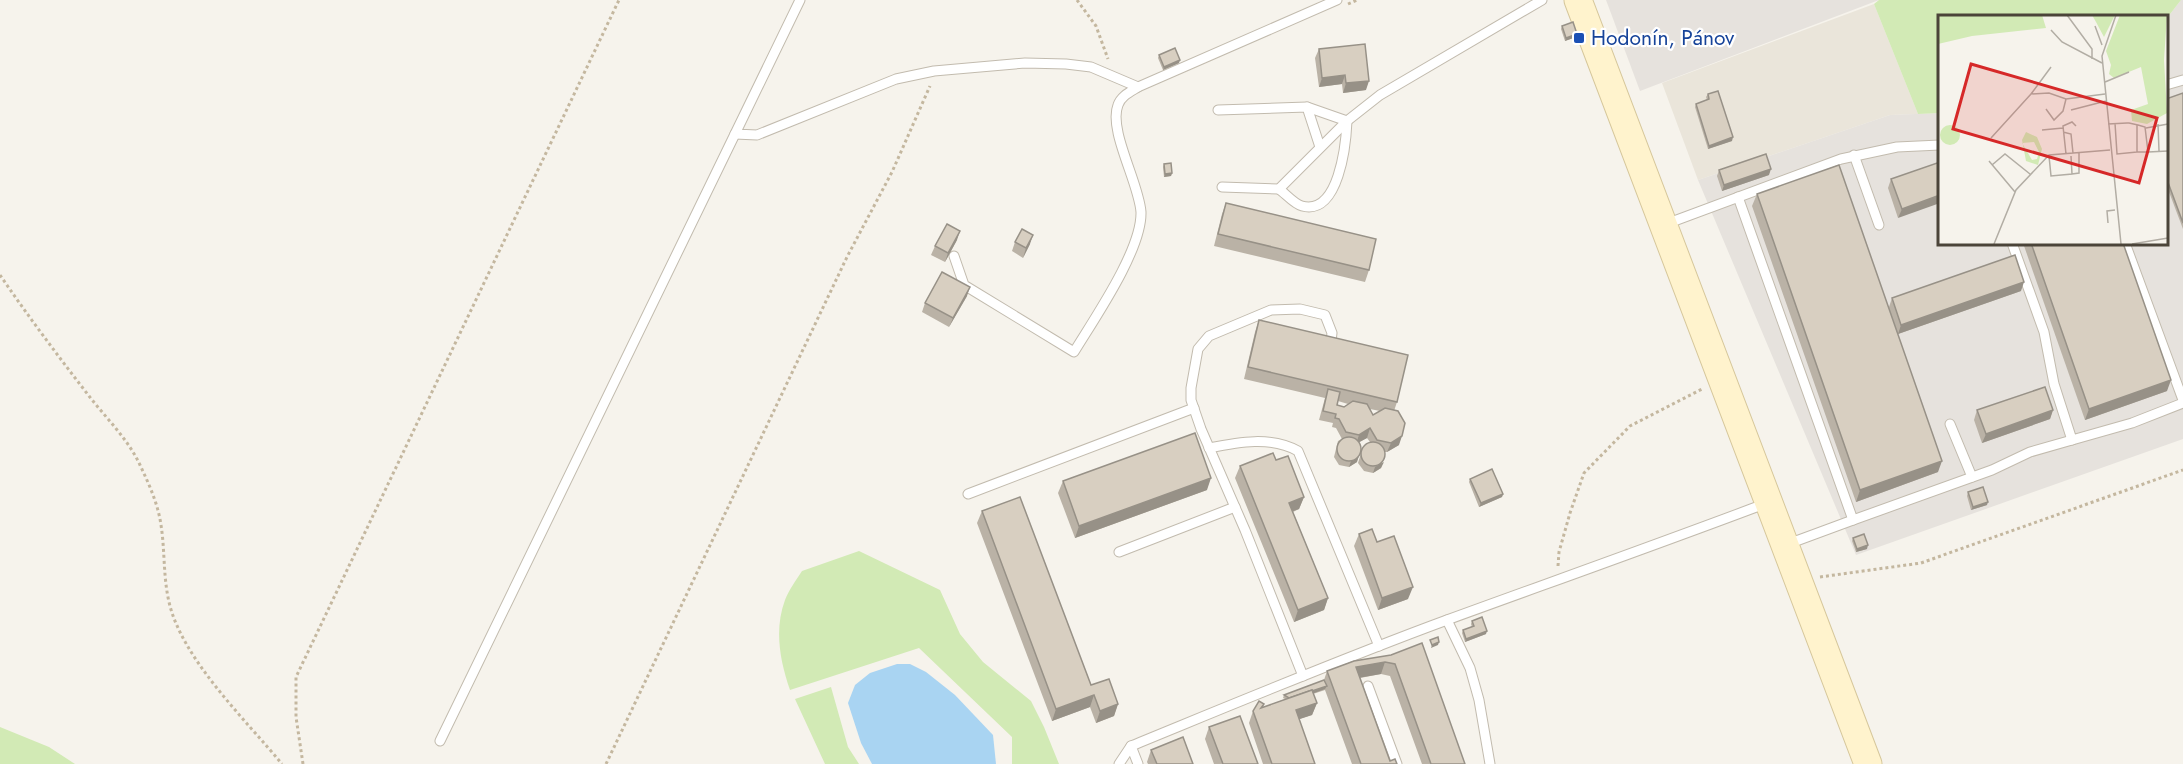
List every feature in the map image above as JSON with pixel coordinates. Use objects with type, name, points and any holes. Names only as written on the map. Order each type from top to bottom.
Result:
[{"type":"main road","points":[[1578,0],[1868,764]]},
{"type":"lane","points":[[440,741],[800,0]]},
{"type":"lane","points":[[954,256],[964,285],[1074,352],[1129,257],[1140,225],[1139,200],[1124,153],[1116,114],[1118,104],[1124,96],[1138,87],[1337,0]]},
{"type":"lane","points":[[1280,189],[1347,121],[1380,95],[1542,0]]},
{"type":"lane","points":[[735,134],[757,135],[896,79],[937,71],[1046,62],[1091,67],[1138,87]]},
{"type":"lane","points":[[2168,84],[2183,80]]},
{"type":"lane","points":[[1218,110],[1306,107],[1347,121]]},
{"type":"lane","points":[[1306,107],[1320,147]]},
{"type":"lane","points":[[1222,188],[1280,189],[1300,206],[1310,206],[1326,200],[1335,184],[1345,151],[1347,121]]},
{"type":"lane","points":[[1664,225],[1854,155],[1897,147],[1938,145]]},
{"type":"lane","points":[[1854,155],[1879,225]]},
{"type":"lane","points":[[1738,197],[1853,520]]},
{"type":"lane","points":[[2013,244],[2044,332],[2054,384],[2072,440]]},
{"type":"lane","points":[[1784,545],[1972,477],[2030,452],[2132,423],[2183,401],[2125,244]]},
{"type":"lane","points":[[1303,676],[1209,448],[1191,400],[1191,388],[1198,349],[1209,336],[1271,310],[1300,309],[1325,315],[1332,333],[1330,350]]},
{"type":"lane","points":[[968,494],[1194,408]]},
{"type":"lane","points":[[1950,424],[1972,477]]},
{"type":"lane","points":[[1209,448],[1240,442],[1284,443],[1298,451],[1379,646]]},
{"type":"lane","points":[[1119,764],[1131,746],[1303,676],[1447,620],[1769,503]]},
{"type":"lane","points":[[1119,552],[1234,507]]},
{"type":"lane","points":[[1447,620],[1470,668],[1479,700],[1490,764]]},
{"type":"lane","points":[[1368,686],[1397,764]]},
{"type":"lane","points":[[1131,746],[1138,764]]},
{"type":"path","points":[[303,764],[296,717],[296,676],[619,0]]},
{"type":"path","points":[[1077,0],[1096,26],[1112,75]]},
{"type":"path","points":[[1347,5],[1357,0]]},
{"type":"path","points":[[606,764],[753,459],[847,257],[892,172],[937,71]]},
{"type":"path","points":[[0,275],[50,346],[119,432],[138,461],[148,481],[160,522],[166,580],[176,624],[199,665],[282,764]]},
{"type":"path","points":[[1556,582],[1559,552],[1584,473],[1630,426],[1722,380]]},
{"type":"path","points":[[1797,579],[1921,563],[2183,470]]},
{"type":"shaded area","points":[[1606,0],[1879,0],[1640,91]]},
{"type":"shaded area","points":[[2183,0],[2183,439],[1856,555],[1698,180],[1890,115],[1938,113],[1938,244],[2168,244],[2168,17]]},
{"type":"shaded area","points":[[1874,4],[1918,114],[1890,115],[1698,180],[1662,83]]},
{"type":"green space","points":[[1879,0],[2181,0],[2168,17],[1938,15],[1938,113],[1918,114],[1874,4]]},
{"type":"green space","points":[[859,551],[940,590],[960,634],[983,662],[1031,701],[1059,764],[1012,764],[1012,737],[919,648],[790,690],[783,668],[779,634],[782,611],[787,596],[802,571]]},
{"type":"green space","points":[[831,687],[848,747],[859,764],[825,764],[795,699]]},
{"type":"green space","points":[[0,727],[49,747],[75,764],[0,764]]},
{"type":"water","points":[[897,664],[910,664],[926,672],[955,695],[993,735],[996,764],[872,764],[861,743],[848,703],[855,685],[870,673]]},
{"type":"building","points":[[1573,22],[1577,34],[1566,38],[1562,26]]},
{"type":"building","points":[[1365,44],[1369,81],[1346,83],[1345,75],[1322,78],[1319,49]]},
{"type":"building","points":[[1175,48],[1180,60],[1164,67],[1159,55]]},
{"type":"building","points":[[1718,91],[1733,137],[1709,146],[1696,104],[1709,99],[1708,94]]},
{"type":"building","points":[[2183,93],[2183,223],[2168,182],[2168,98]]},
{"type":"building","points":[[1766,154],[1771,169],[1724,185],[1719,170]]},
{"type":"building","points":[[1171,163],[1172,173],[1165,174],[1164,164]]},
{"type":"building","points":[[1938,163],[1938,196],[1902,209],[1891,179]]},
{"type":"building","points":[[1839,165],[1942,461],[1860,490],[1757,194]]},
{"type":"building","points":[[1226,203],[1376,239],[1369,270],[1218,234]]},
{"type":"building","points":[[947,224],[960,231],[948,253],[935,246]]},
{"type":"building","points":[[1022,229],[1033,235],[1026,248],[1015,242]]},
{"type":"building","points":[[2031,244],[2123,244],[2171,380],[2089,409]]},
{"type":"building","points":[[2015,255],[2024,282],[1901,325],[1892,298]]},
{"type":"building","points":[[942,272],[970,287],[953,318],[925,303]]},
{"type":"building","points":[[1259,320],[1408,355],[1397,402],[1248,367]]},
{"type":"building","points":[[2045,387],[2053,410],[1986,434],[1977,410]]},
{"type":"building","points":[[1328,389],[1340,392],[1337,405],[1344,407],[1353,401],[1367,404],[1373,415],[1385,408],[1398,411],[1405,423],[1402,436],[1391,443],[1377,440],[1370,428],[1359,435],[1346,432],[1339,419],[1335,418],[1336,414],[1323,411]]},
{"type":"building","points":[[1195,433],[1211,478],[1079,526],[1063,481]]},
{"type":"building","points":[[1349,437],[1358,440],[1361,449],[1358,458],[1349,461],[1340,458],[1337,449],[1340,440]]},
{"type":"building","points":[[1373,442],[1382,445],[1385,454],[1382,463],[1373,466],[1364,463],[1361,454],[1364,445]]},
{"type":"building","points":[[1273,453],[1276,460],[1288,456],[1304,497],[1289,503],[1328,598],[1298,610],[1240,466]]},
{"type":"building","points":[[1492,469],[1503,494],[1481,503],[1470,479]]},
{"type":"building","points":[[1983,487],[1988,502],[1973,507],[1968,492]]},
{"type":"building","points":[[1020,497],[1091,685],[1109,679],[1118,704],[1100,711],[1094,695],[1056,709],[982,511]]},
{"type":"building","points":[[1372,529],[1377,542],[1394,536],[1413,587],[1382,598],[1359,534]]},
{"type":"building","points":[[1864,534],[1868,545],[1857,549],[1853,538]]},
{"type":"building","points":[[1482,617],[1487,631],[1466,639],[1463,630],[1474,626],[1472,621]]},
{"type":"building","points":[[1438,637],[1439,642],[1432,645],[1430,640]]},
{"type":"building","points":[[1422,643],[1465,764],[1431,764],[1395,664],[1385,662],[1356,667],[1390,761],[1395,759],[1397,764],[1361,764],[1327,671],[1354,661],[1391,655]]},
{"type":"building","points":[[1324,680],[1327,686],[1289,698],[1284,695]]},
{"type":"building","points":[[1312,690],[1317,703],[1296,710],[1315,764],[1272,764],[1253,711],[1259,701],[1264,704],[1261,708]]},
{"type":"building","points":[[1240,716],[1258,764],[1223,764],[1209,727]]},
{"type":"building","points":[[1183,737],[1193,764],[1157,764],[1151,750]]},
{"type":"place","name":"Hodonín, Pánov","points":[[1579,38]]}]
